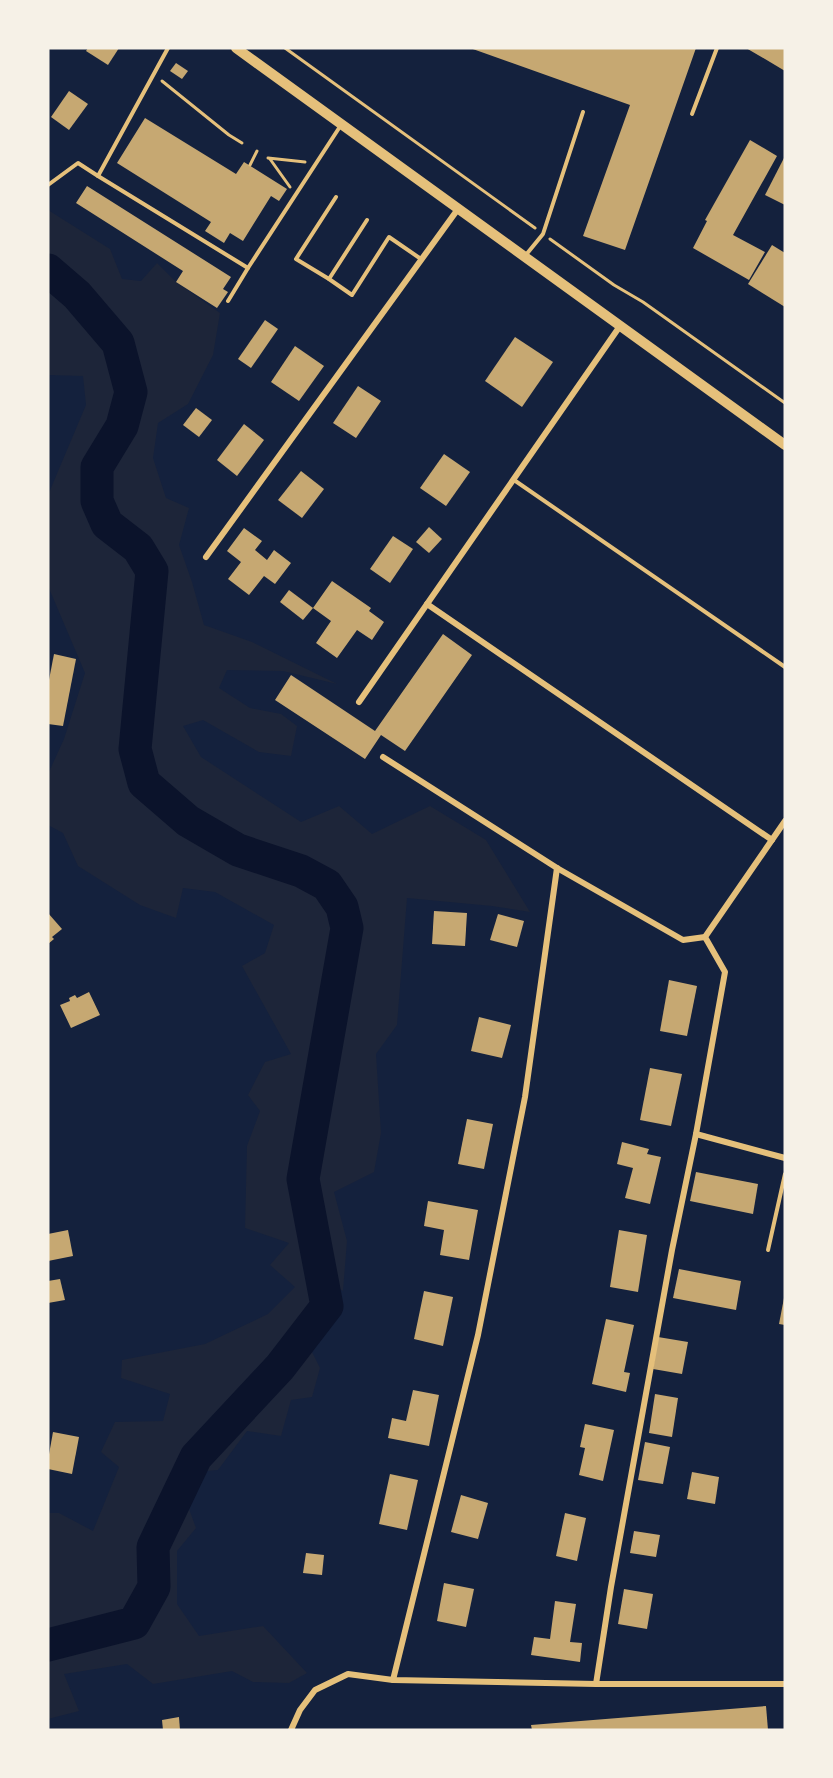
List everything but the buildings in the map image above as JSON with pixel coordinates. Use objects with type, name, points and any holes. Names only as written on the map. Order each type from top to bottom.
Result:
[{"type":"street","points":[[236,48],[785,445]]},
{"type":"street","points":[[206,557],[458,209]]},
{"type":"street","points":[[359,702],[621,326]]},
{"type":"street","points":[[428,604],[772,840]]},
{"type":"street","points":[[383,757],[557,868],[683,940],[705,937],[785,821]]},
{"type":"street","points":[[393,1680],[478,1335],[525,1097],[557,868]]},
{"type":"street","points":[[597,1684],[610,1587],[725,972],[705,937]]},
{"type":"street","points":[[696,1134],[785,1158]]},
{"type":"street","points":[[291,1730],[300,1710],[315,1690],[348,1674],[393,1680],[597,1684],[785,1684]]},
{"type":"lane","points":[[98,176],[168,48]]},
{"type":"lane","points":[[692,114],[717,48]]},
{"type":"lane","points":[[524,257],[543,234],[583,112]]},
{"type":"lane","points":[[228,301],[341,124]]},
{"type":"lane","points":[[48,184],[78,163],[248,268]]},
{"type":"lane","points":[[336,197],[296,259],[352,295],[389,237],[422,260]]},
{"type":"lane","points":[[328,279],[367,220]]},
{"type":"lane","points":[[514,479],[785,667]]},
{"type":"lane","points":[[768,1250],[785,1174]]},
{"type":"path","points":[[153,75],[229,135],[242,142]]},
{"type":"path","points":[[250,165],[257,151]]},
{"type":"path","points":[[295,196],[269,158],[316,163]]},
{"type":"shaded area","points":[[48,210],[110,249],[122,279],[141,281],[157,263],[176,282],[220,313],[213,355],[188,404],[158,423],[153,458],[166,498],[189,508],[179,545],[204,625],[252,642],[337,684],[283,671],[227,670],[219,688],[250,708],[281,714],[297,726],[291,756],[259,752],[203,720],[183,726],[201,757],[301,822],[339,806],[372,834],[430,806],[486,840],[530,912],[407,898],[397,1025],[376,1054],[381,1133],[374,1172],[334,1192],[347,1241],[343,1291],[313,1273],[314,1303],[298,1324],[320,1368],[312,1397],[291,1400],[281,1436],[247,1431],[218,1470],[205,1471],[188,1506],[196,1528],[177,1551],[177,1604],[199,1636],[263,1626],[307,1673],[289,1683],[253,1682],[232,1671],[153,1684],[127,1664],[64,1674],[79,1711],[48,1719],[48,1513],[59,1513],[93,1531],[119,1467],[101,1452],[115,1422],[163,1421],[170,1394],[121,1378],[122,1360],[205,1344],[268,1314],[295,1287],[270,1265],[289,1243],[245,1228],[247,1146],[260,1111],[248,1095],[265,1062],[291,1054],[242,966],[265,953],[274,925],[215,892],[183,888],[176,918],[140,905],[78,866],[63,833],[48,825],[48,774],[64,739],[85,673],[48,586],[48,495],[86,405],[83,376],[48,375]]},
{"type":"waterway","points":[[48,270],[77,295],[118,343],[131,392],[122,426],[97,467],[97,501],[107,524],[138,548],[152,571],[135,749],[144,783],[188,821],[238,850],[301,871],[327,885],[342,907],[347,928],[303,1179],[327,1306],[280,1367],[196,1457],[153,1547],[154,1587],[134,1623],[48,1645]]}]
